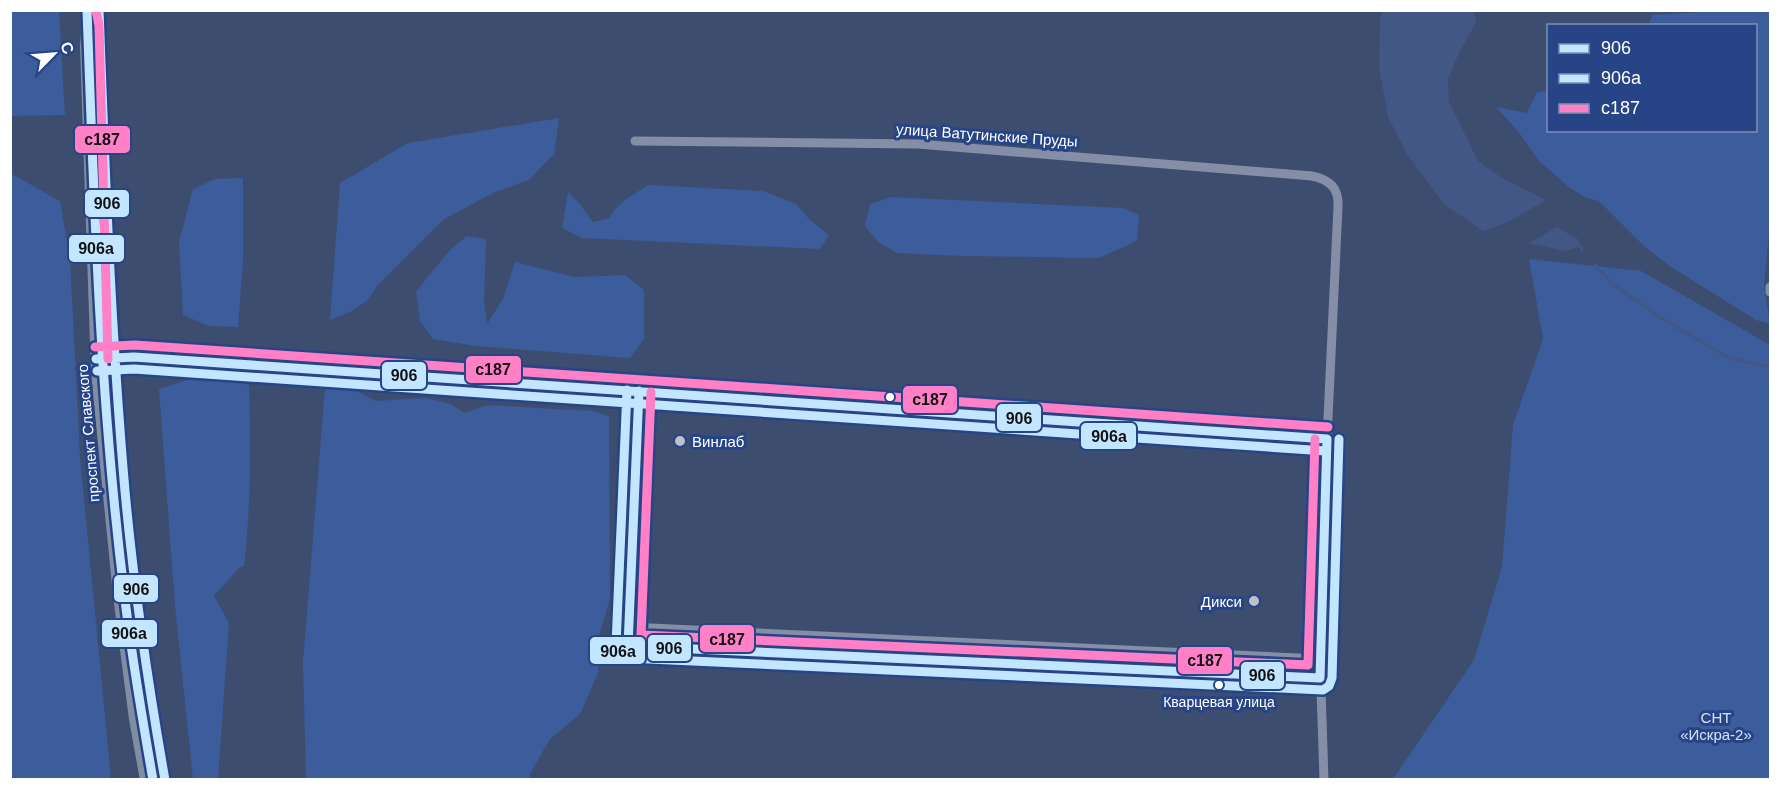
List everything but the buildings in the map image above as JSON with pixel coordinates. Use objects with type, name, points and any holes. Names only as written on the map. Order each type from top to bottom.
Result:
[{"type":"main road","points":[[84,10],[87,26]]},
{"type":"main road","name":"проспект Славского","points":[[89,10],[87,26],[96,359],[118,595],[146,780]]},
{"type":"main road","points":[[99,10],[114,358],[136,596],[153,717],[165,780]]},
{"type":"main road","points":[[100,38],[108,10]]},
{"type":"street","name":"улица Ватутинские Пруды","points":[[635,141],[918,144],[1324,178],[1334,186],[1339,195],[1328,439]]},
{"type":"street","points":[[1770,287],[1770,292]]},
{"type":"street","points":[[96,359],[134,357],[1328,439],[1320,659],[1323,694],[1324,780]]},
{"type":"street","points":[[639,391],[628,646],[1320,678]]},
{"type":"street","points":[[629,627],[1320,659]]},
{"type":"green space","points":[[10,11],[59,11],[65,115],[11,116]]},
{"type":"green space","points":[[1770,11],[1770,223],[1764,286],[1770,324],[1756,320],[1671,267],[1645,247],[1599,201],[1584,197],[1569,187],[1540,162],[1518,131],[1496,107],[1527,113],[1537,92],[1547,91],[1547,132],[1757,132],[1757,24],[1648,24],[1653,15]]},
{"type":"green space","points":[[559,118],[554,154],[529,180],[493,193],[444,219],[377,286],[368,300],[352,311],[330,320],[340,183],[408,143]]},
{"type":"green space","points":[[10,173],[60,201],[70,259],[80,457],[111,779],[11,779]]},
{"type":"green space","points":[[243,178],[243,261],[238,327],[209,326],[183,315],[179,242],[193,189],[215,179]]},
{"type":"green space","points":[[648,185],[763,191],[796,204],[809,219],[829,235],[820,249],[582,238],[562,228],[568,192],[593,222],[609,218],[621,203]]},
{"type":"green space","points":[[891,197],[1123,208],[1139,215],[1137,241],[1099,258],[897,253],[878,242],[865,226],[870,204]]},
{"type":"green space","points":[[467,236],[486,239],[484,302],[487,324],[503,299],[515,262],[574,277],[625,275],[644,290],[644,339],[630,358],[476,346],[433,339],[420,321],[416,291],[451,249]]},
{"type":"green space","name":"СНТ «Искра-2»","points":[[1529,259],[1641,271],[1770,345],[1770,779],[1393,779],[1474,660],[1502,567],[1513,425],[1543,339]]},
{"type":"green space","points":[[98,282],[103,283],[107,342],[101,342]]},
{"type":"green space","points":[[326,376],[376,401],[425,398],[451,404],[464,413],[488,405],[592,411],[609,416],[610,598],[600,633],[598,673],[580,714],[550,739],[530,774],[530,779],[306,779],[303,662]]},
{"type":"green space","points":[[104,378],[110,378],[135,629],[159,779],[153,779],[136,680],[123,580]]},
{"type":"green space","points":[[241,379],[249,386],[250,431],[249,498],[244,566],[240,567],[214,596],[229,623],[218,779],[193,779],[175,606],[159,389],[187,380]]},
{"type":"shaded area","points":[[1383,11],[1474,11],[1476,22],[1448,79],[1449,102],[1478,161],[1502,178],[1546,200],[1508,222],[1483,231],[1444,204],[1407,154],[1388,117],[1379,67],[1380,17]]},
{"type":"shaded area","points":[[1557,227],[1579,240],[1580,246],[1565,251],[1529,243]]},
{"type":"waterway","points":[[1580,246],[1582,250]]},
{"type":"waterway","points":[[1595,265],[1614,285],[1661,318],[1729,358],[1770,367]]},
{"type":"transit line","name":"906а","points":[[87,10],[99,301],[109,446],[127,615],[153,780]]},
{"type":"transit line","name":"с187","points":[[96,10],[99,26],[108,359]]},
{"type":"transit line","name":"906","points":[[99,10],[112,311],[125,491],[142,636],[165,780]]},
{"type":"transit line","name":"с187","points":[[95,347],[135,345],[1328,427]]},
{"type":"transit line","name":"906","points":[[96,359],[134,357],[1327,439]]},
{"type":"transit line","name":"906а","points":[[97,371],[134,369],[1326,451]]},
{"type":"transit line","name":"906а","points":[[627,390],[616,645],[619,654],[627,658],[1323,690],[1329,686],[1332,678],[1339,439]]},
{"type":"transit line","name":"906","points":[[639,391],[628,646],[1320,678],[1327,439]]},
{"type":"transit line","name":"с187","points":[[651,392],[641,635],[1308,665],[1315,439]]},
{"type":"place","name":"Винлаб","points":[[680,441]]},
{"type":"place","name":"Дикси","points":[[1254,601]]},
{"type":"place","name":"Кварцевая улица","points":[[1219,685]]}]
